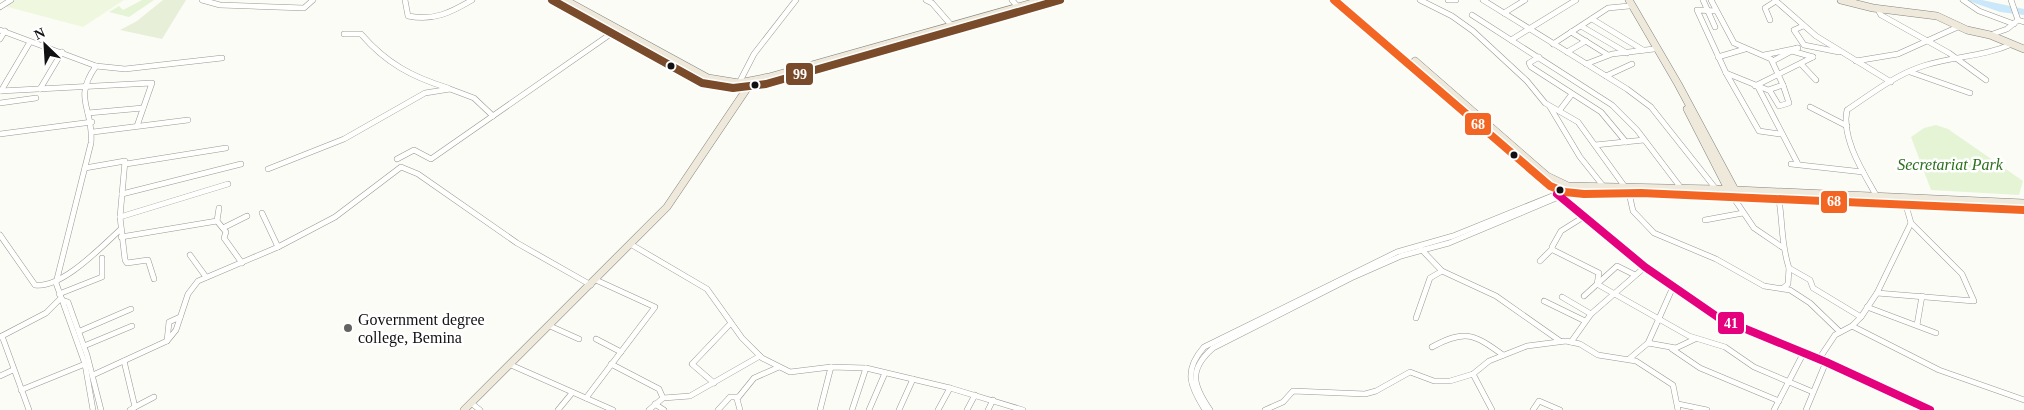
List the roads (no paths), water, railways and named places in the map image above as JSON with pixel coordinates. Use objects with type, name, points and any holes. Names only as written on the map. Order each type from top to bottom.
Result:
[{"type":"main road","points":[[552,0],[702,83],[747,88],[1043,0]]},
{"type":"main road","points":[[565,0],[708,78],[739,83],[769,78],[848,58],[1060,0]]},
{"type":"main road","points":[[1334,0],[1456,103],[1541,179],[1562,190],[1584,194],[1681,188],[1716,189],[1734,194],[1779,200],[2024,210]]},
{"type":"main road","points":[[1340,0],[1562,190],[1604,187],[1627,191],[1876,196],[2024,203]]},
{"type":"main road","points":[[1841,0],[1879,8],[1927,14],[1990,35],[2024,49]]},
{"type":"main road","points":[[1854,0],[1879,8]]},
{"type":"main road","points":[[1628,2],[1734,194]]},
{"type":"main road","points":[[1628,2],[1678,84],[1734,194]]},
{"type":"main road","points":[[612,33],[621,30]]},
{"type":"main road","points":[[464,410],[632,245],[667,207],[747,88],[769,78]]},
{"type":"street","points":[[0,7],[10,0]]},
{"type":"street","points":[[202,0],[220,5],[304,8],[313,0]]},
{"type":"street","points":[[405,0],[408,16],[426,20],[440,18],[472,0]]},
{"type":"street","points":[[739,83],[754,54],[796,0]]},
{"type":"street","points":[[926,0],[932,3],[952,26]]},
{"type":"street","points":[[1012,0],[1018,7]]},
{"type":"street","points":[[1420,0],[1452,16],[1473,31],[1527,81],[1549,106],[1580,157],[1604,187]]},
{"type":"street","points":[[1448,0],[1456,0]]},
{"type":"street","points":[[1483,0],[1640,98],[1659,116],[1716,189]]},
{"type":"street","points":[[1504,12],[1525,0]]},
{"type":"street","points":[[1511,40],[1576,0]]},
{"type":"street","points":[[1703,0],[1716,27]]},
{"type":"street","points":[[1711,0],[1734,43],[1773,61],[1790,103],[1779,106],[1770,91],[1726,73]]},
{"type":"street","points":[[1770,20],[1765,8],[1775,0],[1803,26],[1839,52],[1892,82]]},
{"type":"street","points":[[1963,0],[1979,11],[2014,24]]},
{"type":"street","points":[[1553,44],[1614,6],[1628,2]]},
{"type":"street","points":[[2013,2],[2018,19],[2024,22]]},
{"type":"street","points":[[1879,8],[1881,15],[1929,40],[1986,80]]},
{"type":"street","points":[[1716,11],[1697,11],[1726,73],[1759,131],[1780,134]]},
{"type":"street","points":[[1472,15],[1612,104],[1644,140],[1681,188]]},
{"type":"street","points":[[1592,19],[1644,50]]},
{"type":"street","points":[[1990,35],[2014,24],[2018,19]]},
{"type":"street","points":[[1581,26],[1627,53]]},
{"type":"street","points":[[1803,26],[1794,30],[1804,45]]},
{"type":"street","points":[[1855,61],[1898,54],[1960,26]]},
{"type":"street","points":[[0,38],[2,30],[96,66],[124,69],[222,58]]},
{"type":"street","points":[[1571,32],[1608,55]]},
{"type":"street","points":[[397,159],[414,150],[431,159],[612,33]]},
{"type":"street","points":[[344,34],[361,34],[372,47],[405,72],[416,78],[474,98],[493,116]]},
{"type":"street","points":[[1568,52],[1586,41]]},
{"type":"street","points":[[0,92],[30,42]]},
{"type":"street","points":[[1876,196],[1863,172],[1847,126],[1844,116],[1847,110],[1910,72],[1957,58],[1988,55],[2012,44]]},
{"type":"street","points":[[1773,61],[1804,45],[1831,52],[1839,52]]},
{"type":"street","points":[[1763,55],[1798,48]]},
{"type":"street","points":[[1586,64],[1608,55],[1654,49]]},
{"type":"street","points":[[1718,57],[1746,49]]},
{"type":"street","points":[[1756,86],[1813,57],[1792,51]]},
{"type":"street","points":[[40,90],[62,52]]},
{"type":"street","points":[[1539,57],[1529,63],[1530,66],[1606,116],[1626,142]]},
{"type":"street","points":[[1606,76],[1632,64]]},
{"type":"street","points":[[1801,64],[1816,80]]},
{"type":"street","points":[[93,410],[85,364],[56,283],[93,132],[84,86],[96,66]]},
{"type":"street","points":[[1910,72],[1970,92]]},
{"type":"street","points":[[0,92],[152,83],[137,126]]},
{"type":"street","points":[[1770,91],[1783,85]]},
{"type":"street","points":[[1756,86],[1780,134],[1798,164]]},
{"type":"street","points":[[268,169],[344,139],[425,93],[450,89]]},
{"type":"street","points":[[1559,111],[1572,94]]},
{"type":"street","points":[[0,103],[36,98]]},
{"type":"street","points":[[1549,106],[1578,122],[1627,191],[1633,211],[1654,233],[1716,259],[1764,286],[1784,288],[1805,299],[1839,332]]},
{"type":"street","points":[[1810,107],[1847,126]]},
{"type":"street","points":[[88,113],[143,108]]},
{"type":"street","points":[[93,132],[188,120]]},
{"type":"street","points":[[0,134],[92,122]]},
{"type":"street","points":[[1595,145],[1644,140]]},
{"type":"street","points":[[85,168],[125,161],[126,164],[226,148]]},
{"type":"street","points":[[126,164],[120,217],[125,262],[148,260],[154,279]]},
{"type":"street","points":[[122,194],[241,164]]},
{"type":"street","points":[[1791,164],[1863,172]]},
{"type":"street","points":[[93,375],[167,340],[176,330],[192,287],[206,277],[278,247],[336,217],[394,171],[405,167],[524,248],[593,282],[655,306],[636,334],[586,398]]},
{"type":"street","points":[[120,217],[228,184]]},
{"type":"street","points":[[1562,190],[1585,216],[1645,267],[1719,318],[1804,352],[1930,410]]},
{"type":"street","points":[[1281,310],[1421,249],[1449,243],[1562,190]]},
{"type":"street","points":[[1205,410],[1193,389],[1189,369],[1192,360],[1206,349],[1397,252],[1453,236],[1562,190]]},
{"type":"street","points":[[1734,194],[1744,213],[1759,232],[1782,247]]},
{"type":"street","points":[[1877,292],[1972,303],[1974,299],[1956,266],[1911,223],[1907,205],[1902,197]]},
{"type":"street","points":[[1779,200],[1782,220],[1782,247],[1789,268],[1788,284],[1784,288]]},
{"type":"street","points":[[219,208],[217,220],[226,232],[225,240],[242,263]]},
{"type":"street","points":[[262,213],[278,247]]},
{"type":"street","points":[[1705,220],[1744,213]]},
{"type":"street","points":[[223,228],[247,216]]},
{"type":"street","points":[[1540,261],[1552,249],[1562,230],[1585,216]]},
{"type":"street","points":[[121,237],[217,220]]},
{"type":"street","points":[[1819,359],[1832,338],[1839,332],[1852,326],[1861,317],[1877,292],[1911,223]]},
{"type":"street","points":[[0,236],[35,285],[43,288],[56,283],[121,229]]},
{"type":"street","points":[[632,245],[707,288],[730,324],[760,356],[790,372],[831,367],[866,368],[950,388],[1023,410]]},
{"type":"street","points":[[1421,249],[1442,271],[1496,296],[1561,341]]},
{"type":"street","points":[[1552,249],[1599,273],[1597,284]]},
{"type":"street","points":[[190,255],[206,277]]},
{"type":"street","points":[[29,410],[1,337],[46,313],[61,297],[102,278],[102,258]]},
{"type":"street","points":[[1584,296],[1617,266],[1635,275]]},
{"type":"street","points":[[1572,342],[1591,314],[1645,267]]},
{"type":"street","points":[[1789,268],[1810,280],[1813,288],[1861,317]]},
{"type":"street","points":[[1416,318],[1430,278],[1442,271]]},
{"type":"street","points":[[1597,284],[1695,339],[1725,346],[1754,366],[1813,392]]},
{"type":"street","points":[[1628,359],[1648,344],[1673,288]]},
{"type":"street","points":[[1917,325],[1922,296]]},
{"type":"street","points":[[61,297],[68,302],[80,331],[101,410]]},
{"type":"street","points":[[1562,297],[1591,314]]},
{"type":"street","points":[[1544,301],[1586,321]]},
{"type":"street","points":[[1867,307],[1892,320],[1917,325],[1936,333]]},
{"type":"street","points":[[80,331],[131,309]]},
{"type":"street","points":[[167,340],[168,323],[180,317]]},
{"type":"street","points":[[714,383],[692,364],[730,324]]},
{"type":"street","points":[[84,346],[132,326]]},
{"type":"street","points":[[550,326],[578,339]]},
{"type":"street","points":[[1852,326],[1939,370],[2024,400]]},
{"type":"street","points":[[1432,347],[1451,336],[1463,334],[1477,337],[1503,355]]},
{"type":"street","points":[[1648,344],[1672,349],[1679,348],[1695,339]]},
{"type":"street","points":[[596,340],[621,352]]},
{"type":"street","points":[[1265,410],[1283,402],[1293,391],[1365,394],[1376,391],[1410,372],[1434,381],[1444,382],[1473,374],[1489,361],[1527,346],[1561,341],[1572,342],[1598,355],[1628,359],[1643,364],[1668,381],[1675,389],[1678,407],[1707,410]]},
{"type":"street","points":[[1206,349],[1196,364],[1194,371],[1195,382],[1210,410]]},
{"type":"street","points":[[1672,349],[1700,368],[1779,401]]},
{"type":"street","points":[[1774,410],[1804,352]]},
{"type":"street","points":[[649,410],[663,398],[690,396],[760,356]]},
{"type":"street","points":[[124,360],[130,409],[154,397]]},
{"type":"street","points":[[1806,410],[1826,362]]},
{"type":"street","points":[[21,390],[85,364]]},
{"type":"street","points":[[611,364],[659,389],[663,398]]},
{"type":"street","points":[[511,365],[611,410]]},
{"type":"street","points":[[740,410],[738,397],[754,378],[779,367]]},
{"type":"street","points":[[820,410],[831,367]]},
{"type":"street","points":[[852,410],[866,368]]},
{"type":"street","points":[[0,376],[13,370]]},
{"type":"street","points":[[869,410],[885,373]]},
{"type":"street","points":[[1473,374],[1492,410]]},
{"type":"street","points":[[899,410],[914,379]]},
{"type":"street","points":[[938,410],[950,388]]},
{"type":"street","points":[[558,410],[572,393]]},
{"type":"street","points":[[967,410],[975,395]]},
{"type":"street","points":[[718,410],[730,397],[738,397]]},
{"type":"street","points":[[988,410],[993,400]]},
{"type":"street","points":[[1533,410],[1539,401],[1560,410]]},
{"type":"street","points":[[471,403],[480,410]]},
{"type":"street","points":[[655,404],[664,410]]},
{"type":"water","points":[[1966,0],[1982,0],[2024,9],[2024,15],[2000,12]]},
{"type":"place","name":"Government degree college, Bemina","points":[[348,328]]},
{"type":"park label","name":"Secretariat Park","points":[[1950,164]]}]
